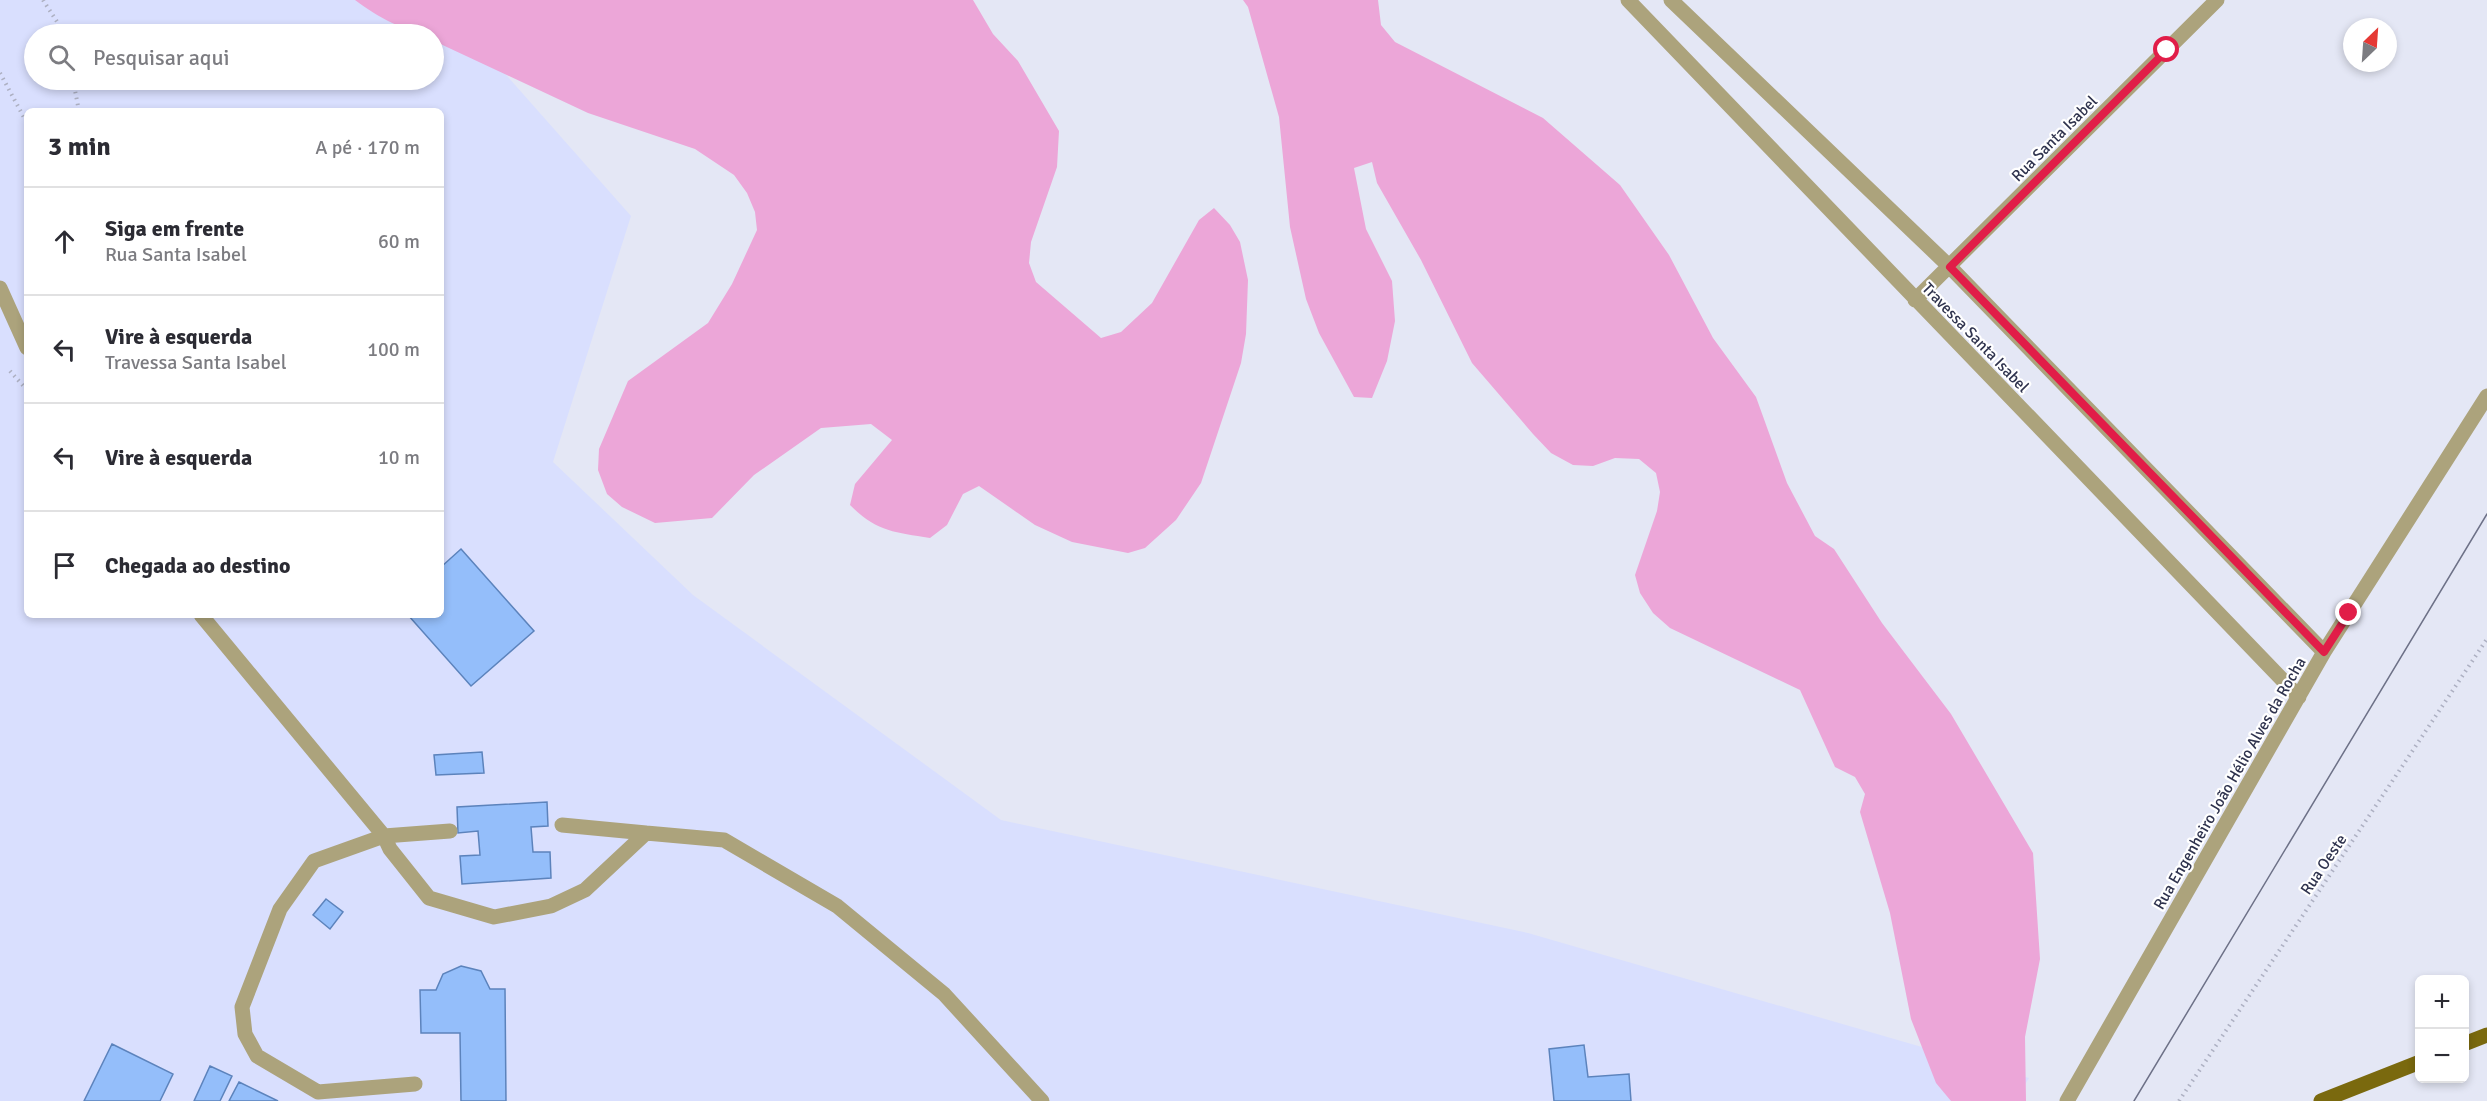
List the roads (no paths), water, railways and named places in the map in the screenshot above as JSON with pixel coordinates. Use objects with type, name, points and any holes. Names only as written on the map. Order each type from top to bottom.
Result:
[{"type":"main road","points":[[2469,1042],[2487,1035]]},
{"type":"main road","points":[[2320,1101],[2415,1064]]},
{"type":"street","name":"Travessa Santa Isabel","points":[[1628,0],[2300,697]]},
{"type":"street","name":"Travessa Santa Isabel","points":[[1671,0],[1950,267],[2324,652]]},
{"type":"street","name":"Rua Santa Isabel","points":[[1915,300],[2217,0]]},
{"type":"street","points":[[0,288],[24,341]]},
{"type":"street","name":"Rua Engenheiro João Hélio Alves da Rocha","points":[[2067,1101],[2324,652],[2487,396]]},
{"type":"street","points":[[203,618],[384,836],[390,849],[429,898],[494,917],[551,906],[585,890],[646,833]]},
{"type":"street","points":[[562,825],[724,840],[837,906],[944,994],[1042,1101]]},
{"type":"street","points":[[415,1083],[320,1097],[257,1056],[245,1034],[242,1006],[280,909],[314,861],[384,836],[450,831]]},
{"type":"tram line","points":[[2134,1101],[2487,514]]}]
